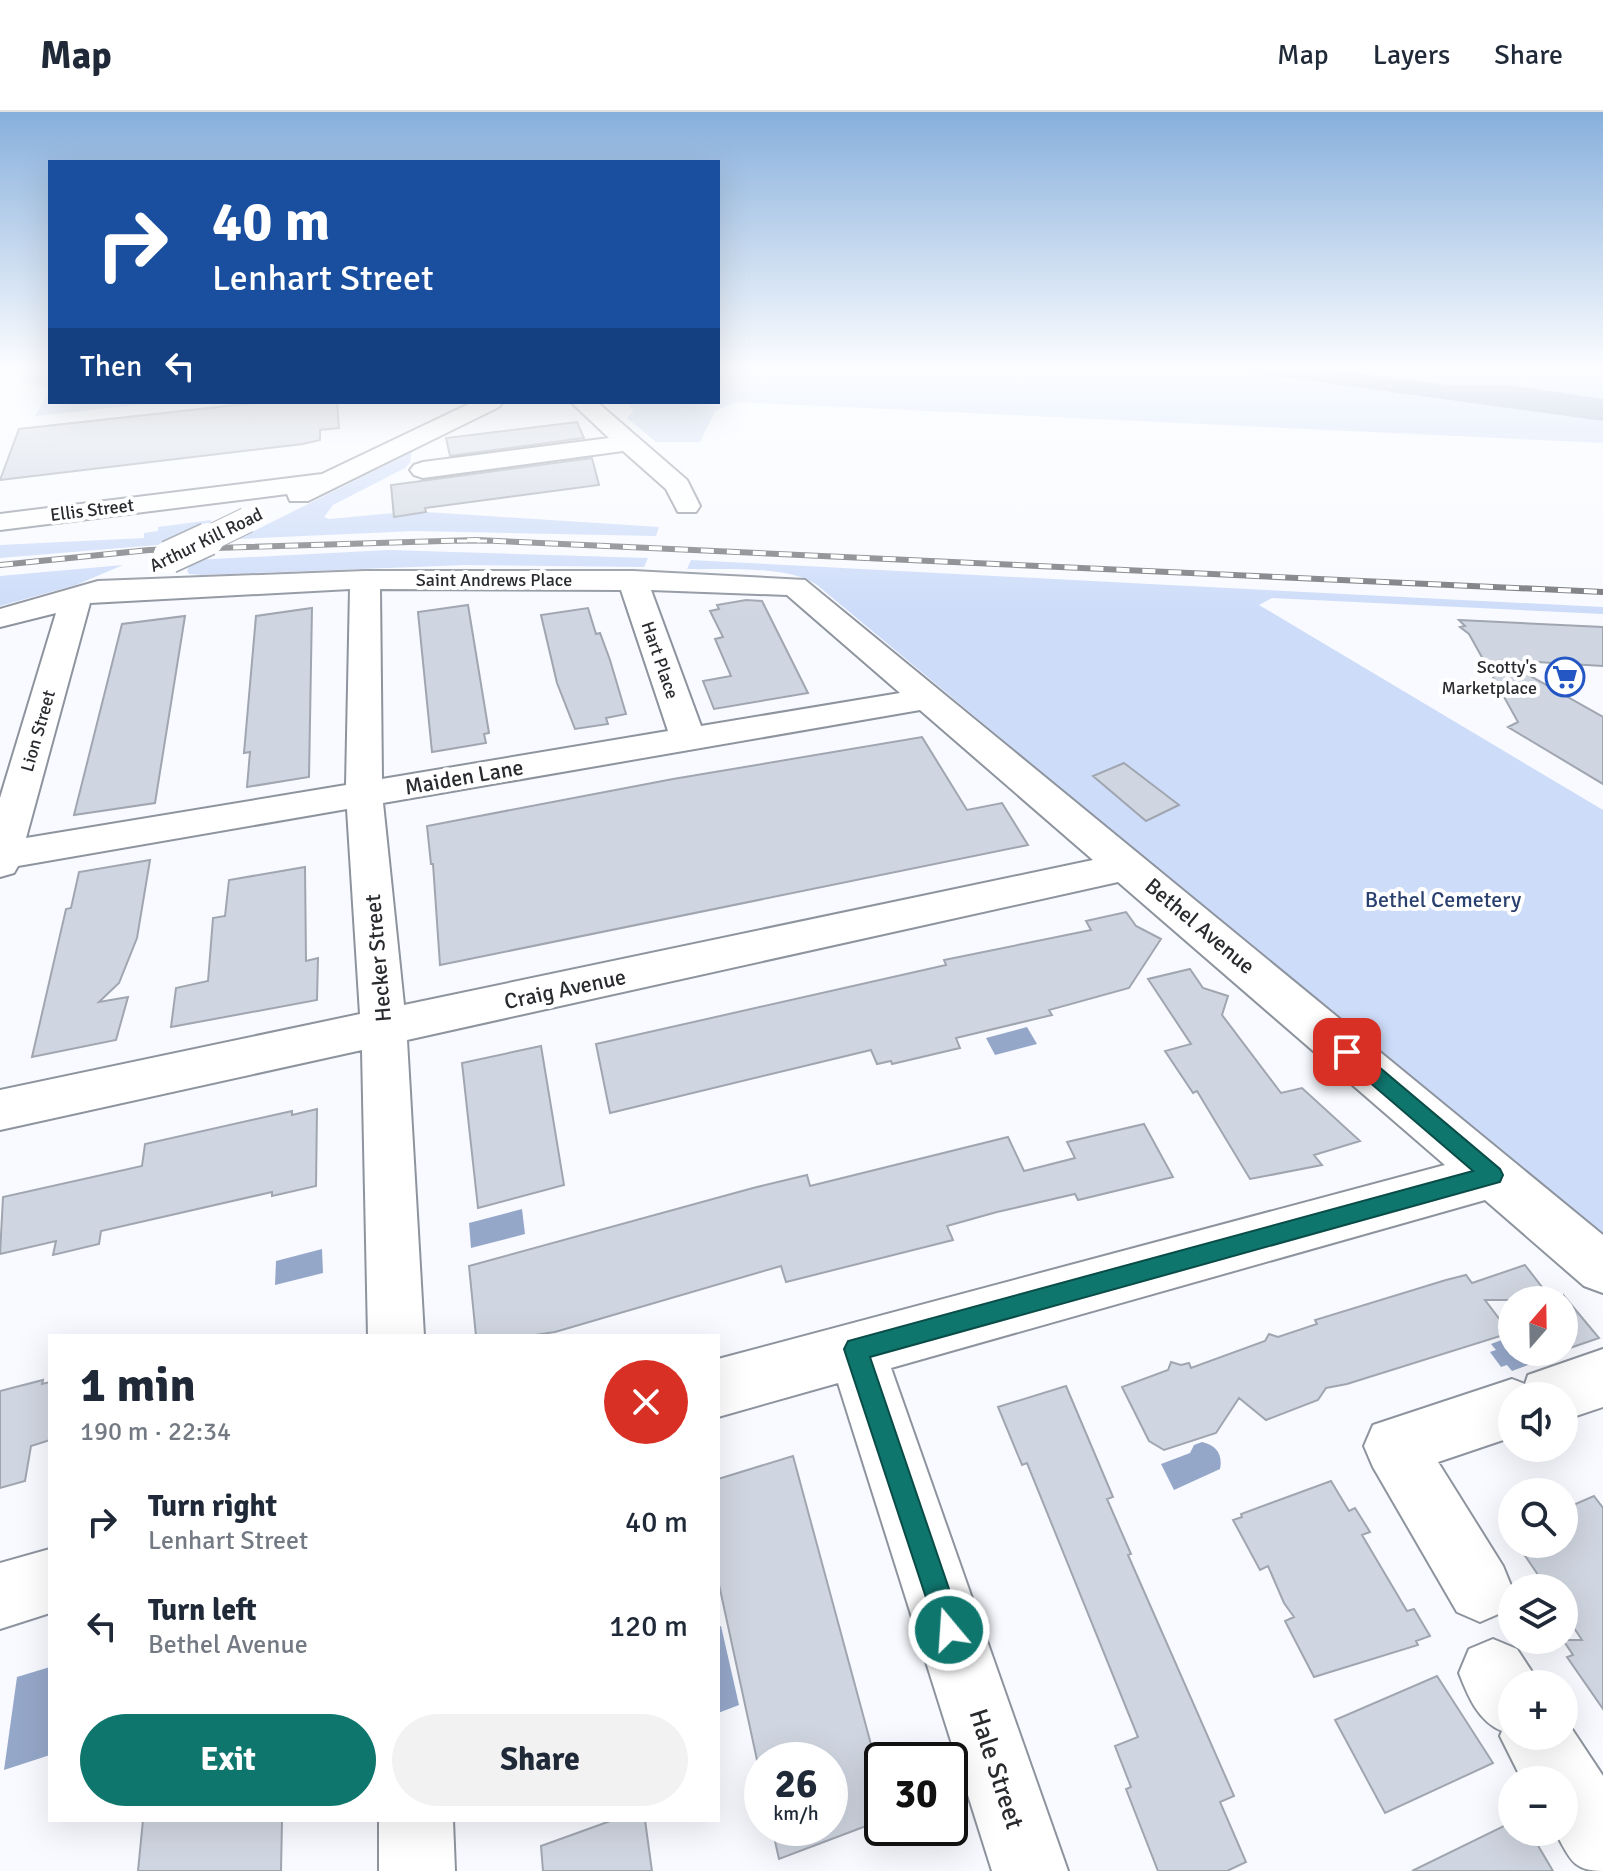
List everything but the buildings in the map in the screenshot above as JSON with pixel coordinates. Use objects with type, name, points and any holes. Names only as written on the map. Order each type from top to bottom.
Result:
[{"type":"street","name":"Arthur Kill Road","points":[[0,618],[85,595],[393,449]]},
{"type":"street","points":[[423,470],[580,449]]},
{"type":"street","points":[[633,449],[678,486],[687,506]]},
{"type":"street","name":"Ellis Street","points":[[0,522],[327,481]]},
{"type":"street","points":[[169,557],[164,574],[166,579],[192,588]]},
{"type":"street","name":"Saint Andrews Place","points":[[85,595],[365,580],[633,580],[795,586]]},
{"type":"street","name":"Hecker Street","points":[[365,580],[364,794],[384,1029],[396,1334]]},
{"type":"street","name":"Hart Place","points":[[633,580],[688,739]]},
{"type":"street","name":"Bethel Avenue","points":[[795,586],[1603,1268]]},
{"type":"street","name":"Lion Street","points":[[1,858],[85,595]]},
{"type":"street","name":"Maiden Lane","points":[[1,858],[928,698]]},
{"type":"street","name":"Craig Avenue","points":[[0,1110],[1129,866]]},
{"type":"street","points":[[720,1387],[1493,1175]]},
{"type":"street","name":"Hale Street","points":[[856,1349],[1030,1871]]},
{"type":"street","points":[[1578,1386],[1603,1378]]},
{"type":"street","points":[[1480,1589],[1394,1446],[1498,1413]]},
{"type":"street","points":[[0,1596],[48,1582]]},
{"type":"street","points":[[1578,1802],[1603,1841]]},
{"type":"street","points":[[416,1822],[417,1871]]},
{"type":"green space","points":[[412,452],[410,463],[405,468],[333,505],[324,517],[394,513],[395,517],[426,512],[659,527],[656,536],[414,531],[238,539]]},
{"type":"green space","points":[[211,520],[211,524],[169,544],[0,558],[0,545],[144,538],[144,533],[158,531],[158,527]]},
{"type":"green space","points":[[389,550],[648,558],[644,567],[466,565],[202,575],[189,574],[187,570],[194,560]]},
{"type":"green space","name":"Bethel Cemetery","points":[[691,560],[1603,607],[1603,614],[1272,598],[1259,605],[1603,810],[1603,1240],[817,585],[773,571],[687,569]]},
{"type":"green space","points":[[123,565],[76,585],[0,606],[0,576]]},
{"type":"shaded area","points":[[1027,1027],[1037,1044],[995,1055],[986,1038]]},
{"type":"shaded area","points":[[522,1209],[525,1234],[471,1248],[469,1223]]},
{"type":"shaded area","points":[[322,1249],[323,1273],[275,1285],[276,1261]]},
{"type":"shaded area","points":[[1498,1341],[1498,1363],[1490,1352],[1496,1350],[1491,1344]]},
{"type":"shaded area","points":[[1508,1366],[1525,1366],[1512,1371]]},
{"type":"shaded area","points":[[1202,1442],[1217,1451],[1220,1469],[1174,1490],[1161,1464],[1190,1453],[1194,1445]]},
{"type":"shaded area","points":[[720,1626],[739,1705],[720,1712]]},
{"type":"shaded area","points":[[48,1668],[48,1756],[4,1770],[17,1677]]},
{"type":"railway","points":[[0,565],[149,550],[476,540],[1603,592]]},
{"type":"railway","points":[[457,541],[489,541]]},
{"type":"place","name":"Scotty's Marketplace","points":[[1565,677]]},
{"type":"route","points":[[949,1630],[856,1349],[1493,1175],[1347,1052]]}]
